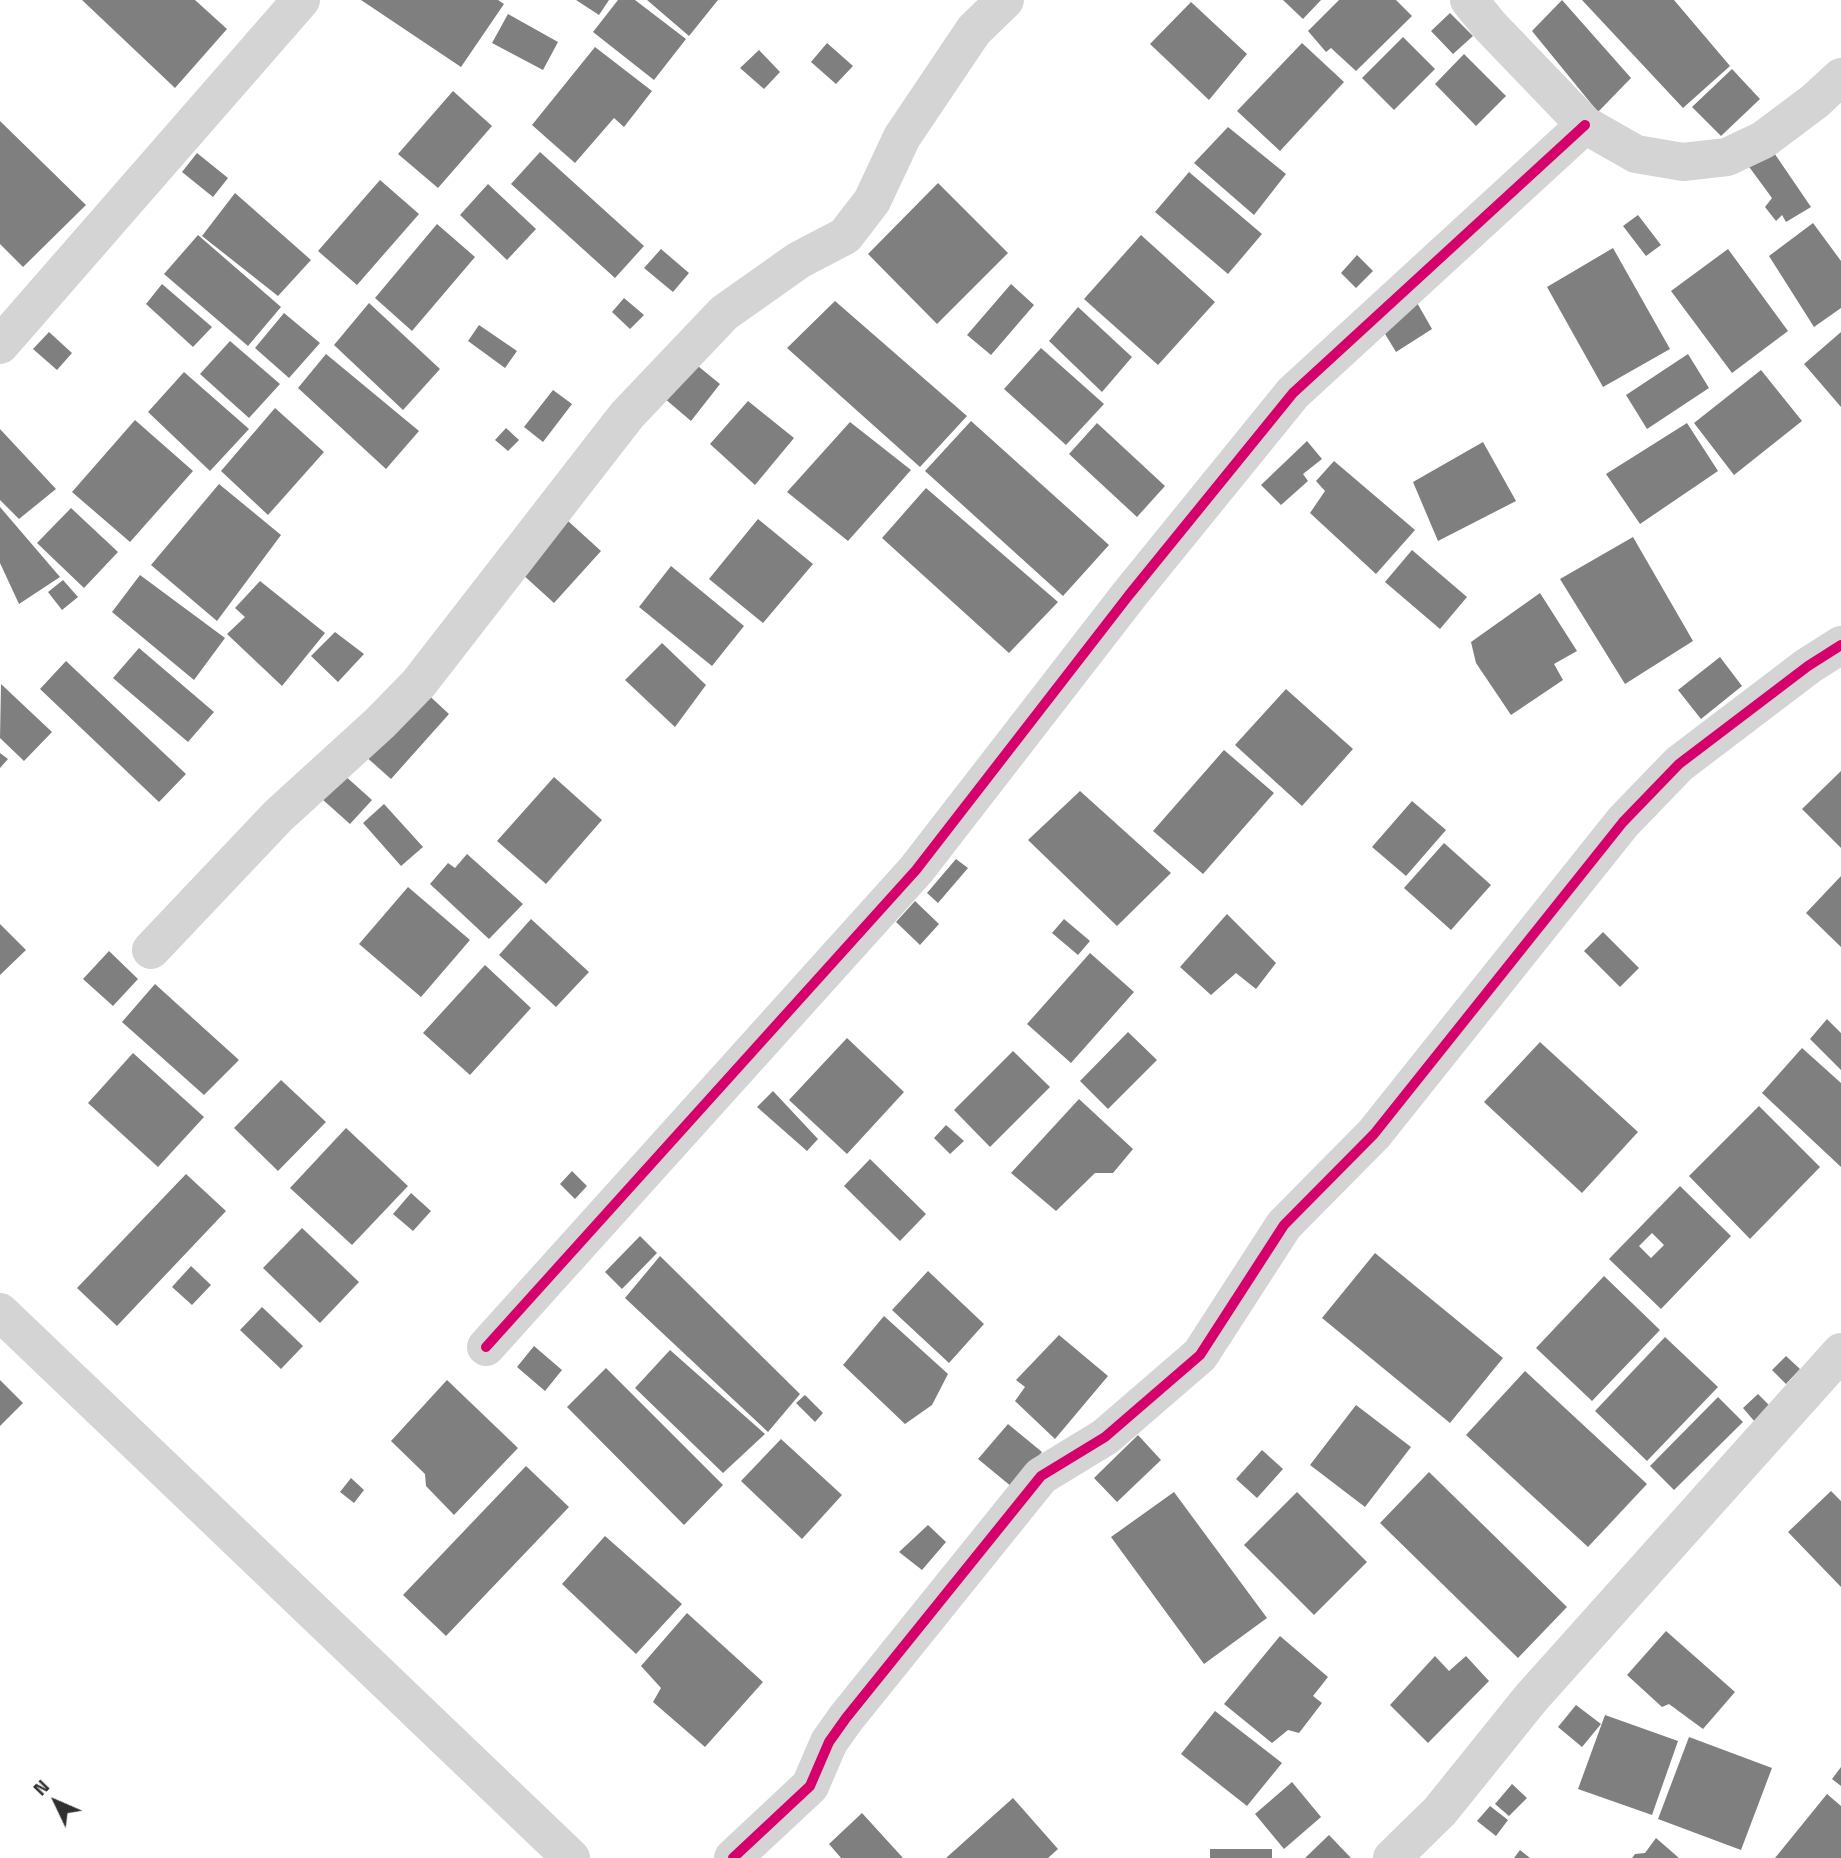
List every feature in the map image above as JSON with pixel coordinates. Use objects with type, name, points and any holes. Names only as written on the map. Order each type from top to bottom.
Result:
[{"type":"street","points":[[0,345],[302,0]]},
{"type":"street","points":[[151,950],[278,816],[380,723],[419,683],[627,415],[724,313],[799,260],[845,236],[872,201],[902,137],[974,30],[1005,0]]},
{"type":"street","points":[[1469,0],[1490,26],[1585,125],[1636,154],[1683,162],[1727,157],[1763,140],[1815,101],[1841,77]]},
{"type":"street","points":[[486,1347],[916,870],[1129,596],[1293,393],[1585,125]]},
{"type":"street","points":[[733,1858],[810,1786],[829,1742],[846,1718],[1041,1476],[1105,1437],[1200,1355],[1284,1225],[1374,1133],[1623,822],[1679,764],[1841,645]]},
{"type":"street","points":[[0,1312],[572,1858]]},
{"type":"street","points":[[1392,1858],[1440,1811],[1531,1698],[1841,1352]]},
{"type":"building","points":[[82,0],[195,0],[227,29],[175,88]]},
{"type":"building","points":[[361,0],[498,0],[504,4],[461,67]]},
{"type":"building","points":[[576,0],[609,0],[599,15]]},
{"type":"building","points":[[618,0],[635,0],[686,39],[654,80],[593,32]]},
{"type":"building","points":[[647,0],[718,0],[689,36]]},
{"type":"building","points":[[1283,0],[1321,0],[1303,19]]},
{"type":"building","points":[[1339,0],[1396,0],[1412,16],[1356,71],[1331,48],[1326,52],[1308,31]]},
{"type":"building","points":[[1562,0],[1631,78],[1598,112],[1532,31]]},
{"type":"building","points":[[1582,0],[1674,0],[1730,66],[1683,108]]},
{"type":"building","points":[[1191,2],[1247,54],[1209,100],[1150,44]]},
{"type":"building","points":[[1450,13],[1473,36],[1453,54],[1431,31]]},
{"type":"building","points":[[508,14],[558,42],[543,70],[492,43]]},
{"type":"building","points":[[1403,37],[1435,69],[1394,110],[1362,78]]},
{"type":"building","points":[[827,43],[853,66],[836,84],[811,62]]},
{"type":"building","points":[[1302,43],[1344,82],[1280,151],[1237,111]]},
{"type":"building","points":[[595,47],[652,91],[624,127],[614,118],[575,163],[532,125]]},
{"type":"building","points":[[759,50],[780,72],[764,89],[740,68]]},
{"type":"building","points":[[1464,54],[1506,96],[1476,126],[1435,84]]},
{"type":"building","points":[[1732,69],[1760,99],[1721,136],[1692,107]]},
{"type":"building","points":[[453,91],[492,126],[438,188],[398,154]]},
{"type":"building","points":[[0,121],[86,205],[23,267],[0,244]]},
{"type":"building","points":[[1228,127],[1286,174],[1254,215],[1194,163]]},
{"type":"building","points":[[1768,144],[1811,207],[1786,222],[1782,215],[1776,221],[1765,207],[1772,198],[1747,164]]},
{"type":"building","points":[[540,152],[644,246],[615,278],[511,184]]},
{"type":"building","points":[[197,153],[228,178],[213,197],[182,172]]},
{"type":"building","points":[[1189,172],[1262,234],[1228,274],[1155,212]]},
{"type":"building","points":[[380,180],[419,214],[357,285],[318,251]]},
{"type":"building","points":[[938,183],[1008,253],[937,324],[868,254]]},
{"type":"building","points":[[488,184],[536,229],[507,260],[460,215]]},
{"type":"building","points":[[235,193],[311,260],[278,296],[202,236]]},
{"type":"building","points":[[1638,215],[1661,245],[1646,256],[1623,226]]},
{"type":"building","points":[[1813,223],[1841,261],[1841,308],[1814,327],[1769,256]]},
{"type":"building","points":[[437,224],[475,257],[412,331],[375,298]]},
{"type":"building","points":[[198,235],[281,307],[248,346],[164,274]]},
{"type":"building","points":[[1141,235],[1215,302],[1158,365],[1084,299]]},
{"type":"building","points":[[1613,248],[1670,349],[1603,387],[1547,287]]},
{"type":"building","points":[[661,249],[689,273],[673,292],[644,268]]},
{"type":"building","points":[[1728,249],[1788,331],[1732,373],[1671,291]]},
{"type":"building","points":[[1357,255],[1373,271],[1356,288],[1341,273]]},
{"type":"building","points":[[162,284],[212,327],[193,347],[146,304]]},
{"type":"building","points":[[1011,284],[1034,305],[991,355],[967,335]]},
{"type":"building","points":[[624,298],[644,315],[630,329],[612,312]]},
{"type":"building","points":[[835,301],[967,416],[920,467],[787,348]]},
{"type":"building","points":[[1416,301],[1432,329],[1396,352],[1379,324]]},
{"type":"building","points":[[369,303],[440,369],[403,410],[334,345]]},
{"type":"building","points":[[1078,307],[1132,357],[1102,392],[1049,341]]},
{"type":"building","points":[[284,313],[320,343],[289,378],[255,348]]},
{"type":"building","points":[[479,325],[517,351],[505,368],[468,341]]},
{"type":"building","points":[[49,332],[72,353],[57,370],[33,349]]},
{"type":"building","points":[[1841,332],[1841,407],[1804,364]]},
{"type":"building","points":[[230,341],[280,384],[249,418],[200,374]]},
{"type":"building","points":[[1041,348],[1104,404],[1066,445],[1004,389]]},
{"type":"building","points":[[326,354],[419,431],[386,469],[298,388]]},
{"type":"building","points":[[1688,354],[1709,388],[1647,429],[1626,395]]},
{"type":"building","points":[[693,362],[720,384],[691,421],[664,398]]},
{"type":"building","points":[[1761,370],[1802,421],[1734,475],[1694,423]]},
{"type":"building","points":[[184,372],[249,429],[210,471],[148,412]]},
{"type":"building","points":[[553,390],[572,404],[543,442],[524,427]]},
{"type":"building","points":[[748,401],[794,438],[755,485],[710,444]]},
{"type":"building","points":[[275,408],[324,452],[268,515],[221,471]]},
{"type":"building","points":[[135,420],[193,471],[130,542],[72,492]]},
{"type":"building","points":[[971,421],[1109,545],[1063,596],[925,471]]},
{"type":"building","points":[[850,422],[911,470],[848,541],[787,492]]},
{"type":"building","points":[[1097,423],[1165,486],[1137,517],[1069,454]]},
{"type":"building","points":[[1687,423],[1718,471],[1640,524],[1606,474]]},
{"type":"building","points":[[506,428],[519,440],[508,451],[495,440]]},
{"type":"building","points":[[0,429],[56,489],[19,519],[0,500]]},
{"type":"building","points":[[1307,441],[1322,459],[1303,474],[1308,481],[1281,505],[1261,485]]},
{"type":"building","points":[[1483,442],[1516,501],[1438,541],[1413,482]]},
{"type":"building","points":[[1334,461],[1415,530],[1376,574],[1310,513],[1325,491],[1316,481]]},
{"type":"building","points":[[219,484],[281,535],[217,621],[151,565]]},
{"type":"building","points":[[926,488],[1058,602],[1009,653],[882,538]]},
{"type":"building","points":[[0,507],[60,577],[19,604],[0,563]]},
{"type":"building","points":[[71,508],[118,552],[84,588],[37,543]]},
{"type":"building","points":[[758,519],[813,564],[763,623],[709,579]]},
{"type":"building","points":[[568,521],[601,551],[554,603],[521,573]]},
{"type":"building","points":[[1633,537],[1693,641],[1625,684],[1560,579]]},
{"type":"building","points":[[1412,550],[1467,597],[1440,629],[1385,582]]},
{"type":"building","points":[[671,566],[744,626],[712,666],[639,607]]},
{"type":"building","points":[[140,575],[225,638],[194,680],[112,612]]},
{"type":"building","points":[[63,580],[78,597],[62,610],[48,592]]},
{"type":"building","points":[[260,581],[325,633],[282,686],[227,634],[245,617],[235,608]]},
{"type":"building","points":[[1540,593],[1577,651],[1554,664],[1563,680],[1511,715],[1476,663],[1471,642]]},
{"type":"building","points":[[335,632],[364,654],[338,682],[311,656]]},
{"type":"building","points":[[662,643],[706,685],[675,727],[625,680]]},
{"type":"building","points":[[139,648],[214,712],[188,742],[113,678]]},
{"type":"building","points":[[1720,657],[1742,686],[1701,719],[1678,690]]},
{"type":"building","points":[[66,661],[186,774],[159,802],[40,689]]},
{"type":"building","points":[[1,684],[52,732],[24,761],[0,738]]},
{"type":"building","points":[[422,689],[449,714],[391,779],[364,755]]},
{"type":"building","points":[[1286,689],[1353,749],[1302,806],[1235,745]]},
{"type":"building","points":[[1224,750],[1274,793],[1203,874],[1153,831]]},
{"type":"building","points":[[0,753],[8,759],[0,768]]},
{"type":"building","points":[[1841,771],[1841,848],[1802,809]]},
{"type":"building","points":[[343,774],[372,800],[350,824],[322,799]]},
{"type":"building","points":[[554,777],[602,820],[546,884],[497,841]]},
{"type":"building","points":[[1080,791],[1171,873],[1117,926],[1028,840]]},
{"type":"building","points":[[1412,801],[1446,830],[1406,876],[1372,847]]},
{"type":"building","points":[[384,804],[423,847],[401,866],[363,823]]},
{"type":"building","points":[[1444,843],[1491,885],[1451,930],[1404,888]]},
{"type":"building","points":[[467,854],[523,904],[489,939],[430,884],[448,863],[455,868]]},
{"type":"building","points":[[956,859],[968,868],[938,903],[927,893]]},
{"type":"building","points":[[1841,876],[1841,947],[1806,913]]},
{"type":"building","points":[[408,887],[470,940],[421,997],[359,944]]},
{"type":"building","points":[[915,901],[939,924],[920,945],[896,922]]},
{"type":"building","points":[[1227,914],[1276,963],[1256,989],[1236,973],[1211,995],[1180,967]]},
{"type":"building","points":[[531,919],[589,972],[556,1007],[499,955]]},
{"type":"building","points":[[1064,919],[1090,941],[1078,955],[1052,933]]},
{"type":"building","points":[[0,924],[26,950],[0,975]]},
{"type":"building","points":[[1603,932],[1639,968],[1620,987],[1584,951]]},
{"type":"building","points":[[109,951],[138,979],[113,1006],[83,979]]},
{"type":"building","points":[[1090,953],[1134,992],[1071,1063],[1027,1024]]},
{"type":"building","points":[[485,965],[531,1008],[470,1075],[423,1033]]},
{"type":"building","points":[[155,984],[239,1060],[204,1095],[122,1022]]},
{"type":"building","points":[[1827,1019],[1841,1033],[1841,1070],[1810,1039]]},
{"type":"building","points":[[1128,1032],[1157,1060],[1108,1109],[1080,1081]]},
{"type":"building","points":[[847,1038],[904,1092],[847,1154],[789,1100]]},
{"type":"building","points":[[1540,1042],[1638,1132],[1582,1193],[1484,1102]]},
{"type":"building","points":[[1802,1048],[1841,1083],[1841,1167],[1762,1093]]},
{"type":"building","points":[[1013,1051],[1050,1087],[990,1147],[954,1110]]},
{"type":"building","points":[[133,1053],[204,1117],[158,1167],[88,1103]]},
{"type":"building","points":[[281,1080],[326,1122],[278,1171],[234,1128]]},
{"type":"building","points":[[773,1091],[818,1139],[807,1151],[757,1107]]},
{"type":"building","points":[[1079,1099],[1133,1149],[1113,1173],[1095,1173],[1056,1211],[1011,1173]]},
{"type":"building","points":[[1759,1106],[1820,1167],[1750,1239],[1689,1176]]},
{"type":"building","points":[[946,1125],[964,1141],[950,1154],[934,1138]]},
{"type":"building","points":[[346,1128],[408,1186],[352,1245],[290,1188]]},
{"type":"building","points":[[870,1159],[926,1214],[900,1241],[844,1186]]},
{"type":"building","points":[[572,1171],[587,1186],[575,1199],[560,1184]]},
{"type":"building","points":[[186,1174],[226,1211],[117,1326],[77,1288]]},
{"type":"building","points":[[1680,1186],[1731,1236],[1661,1309],[1609,1259]],"holes":[[[1652,1233],[1664,1245],[1651,1258],[1639,1246]]]},
{"type":"building","points":[[411,1193],[431,1211],[413,1231],[393,1214]]},
{"type":"building","points":[[302,1228],[359,1282],[320,1323],[263,1268]]},
{"type":"building","points":[[640,1236],[657,1253],[622,1289],[605,1272]]},
{"type":"building","points":[[1375,1253],[1503,1358],[1450,1423],[1322,1318]]},
{"type":"building","points":[[660,1256],[800,1394],[768,1432],[625,1298]]},
{"type":"building","points":[[191,1266],[211,1285],[192,1305],[172,1287]]},
{"type":"building","points":[[928,1271],[984,1324],[949,1363],[892,1310]]},
{"type":"building","points":[[1604,1276],[1660,1330],[1592,1401],[1536,1348]]},
{"type":"building","points":[[262,1307],[303,1346],[281,1369],[240,1330]]},
{"type":"building","points":[[884,1316],[948,1374],[932,1405],[905,1424],[843,1365]]},
{"type":"building","points":[[1059,1335],[1108,1376],[1055,1439],[1015,1401],[1025,1387],[1016,1380]]},
{"type":"building","points":[[1665,1337],[1718,1387],[1647,1461],[1595,1411]]},
{"type":"building","points":[[534,1346],[562,1370],[545,1391],[517,1367]]},
{"type":"building","points":[[670,1350],[765,1434],[723,1473],[635,1388]]},
{"type":"building","points":[[1786,1356],[1800,1369],[1786,1384],[1772,1370]]},
{"type":"building","points":[[606,1368],[723,1485],[684,1525],[567,1407]]},
{"type":"building","points":[[1525,1371],[1647,1484],[1588,1547],[1466,1435]]},
{"type":"building","points":[[0,1380],[23,1403],[0,1426]]},
{"type":"building","points":[[447,1380],[518,1448],[454,1515],[426,1486],[425,1474],[391,1441]]},
{"type":"building","points":[[1758,1394],[1771,1407],[1755,1422],[1743,1408]]},
{"type":"building","points":[[805,1395],[823,1413],[815,1422],[796,1403]]},
{"type":"building","points":[[1718,1397],[1743,1422],[1674,1490],[1650,1466]]},
{"type":"building","points":[[1356,1405],[1411,1447],[1365,1507],[1310,1465]]},
{"type":"building","points":[[1008,1424],[1042,1452],[1012,1487],[978,1459]]},
{"type":"building","points":[[1138,1435],[1161,1460],[1117,1502],[1094,1478]]},
{"type":"building","points":[[781,1439],[842,1495],[802,1539],[741,1481]]},
{"type":"building","points":[[1262,1450],[1283,1469],[1257,1498],[1236,1479]]},
{"type":"building","points":[[526,1466],[569,1507],[446,1636],[403,1595]]},
{"type":"building","points":[[1429,1472],[1567,1607],[1518,1658],[1380,1523]]},
{"type":"building","points":[[351,1478],[364,1490],[354,1503],[340,1492]]},
{"type":"building","points":[[1831,1491],[1841,1501],[1841,1587],[1788,1532]]},
{"type":"building","points":[[1174,1492],[1267,1618],[1204,1664],[1111,1537]]},
{"type":"building","points":[[1297,1492],[1367,1562],[1314,1615],[1244,1545]]},
{"type":"building","points":[[928,1525],[946,1542],[922,1570],[899,1552]]},
{"type":"building","points":[[605,1536],[682,1604],[636,1654],[562,1584]]},
{"type":"building","points":[[687,1613],[763,1682],[705,1747],[653,1702],[661,1688],[641,1666]]},
{"type":"building","points":[[1666,1631],[1735,1692],[1703,1729],[1669,1704],[1662,1707],[1627,1675]]},
{"type":"building","points":[[1280,1636],[1328,1677],[1313,1696],[1322,1703],[1299,1733],[1288,1730],[1272,1743],[1224,1704]]},
{"type":"building","points":[[1435,1656],[1449,1671],[1466,1656],[1489,1681],[1428,1743],[1390,1705]]},
{"type":"building","points":[[1576,1705],[1601,1724],[1582,1747],[1558,1727]]},
{"type":"building","points":[[1215,1711],[1282,1763],[1247,1806],[1181,1754]]},
{"type":"building","points":[[1605,1715],[1678,1741],[1652,1815],[1578,1789]]},
{"type":"building","points":[[1689,1737],[1772,1768],[1741,1850],[1658,1819]]},
{"type":"building","points":[[1841,1767],[1841,1786],[1832,1779]]},
{"type":"building","points":[[1292,1782],[1321,1817],[1284,1849],[1255,1814]]},
{"type":"building","points":[[1512,1784],[1527,1798],[1509,1816],[1495,1804]]},
{"type":"building","points":[[1827,1794],[1841,1806],[1841,1858],[1775,1858]]},
{"type":"building","points":[[1013,1798],[1058,1849],[1048,1858],[946,1858]]},
{"type":"building","points":[[1490,1806],[1508,1820],[1496,1836],[1477,1821]]},
{"type":"building","points":[[862,1813],[903,1858],[841,1858],[829,1844]]},
{"type":"building","points":[[1329,1835],[1351,1858],[1305,1858]]},
{"type":"building","points":[[1656,1838],[1679,1858],[1632,1858],[1635,1854],[1645,1853]]},
{"type":"building","points":[[1210,1849],[1272,1849],[1272,1858],[1210,1858]]},
{"type":"building","points":[[1520,1850],[1530,1858],[1514,1858]]},
{"type":"cycle path","points":[[486,1347],[916,870],[1129,595],[1293,393],[1585,125]]},
{"type":"cycle path","points":[[733,1858],[810,1786],[829,1742],[846,1718],[1041,1476],[1105,1437],[1200,1355],[1284,1225],[1374,1134],[1623,822],[1679,764],[1808,666],[1841,645]]}]
